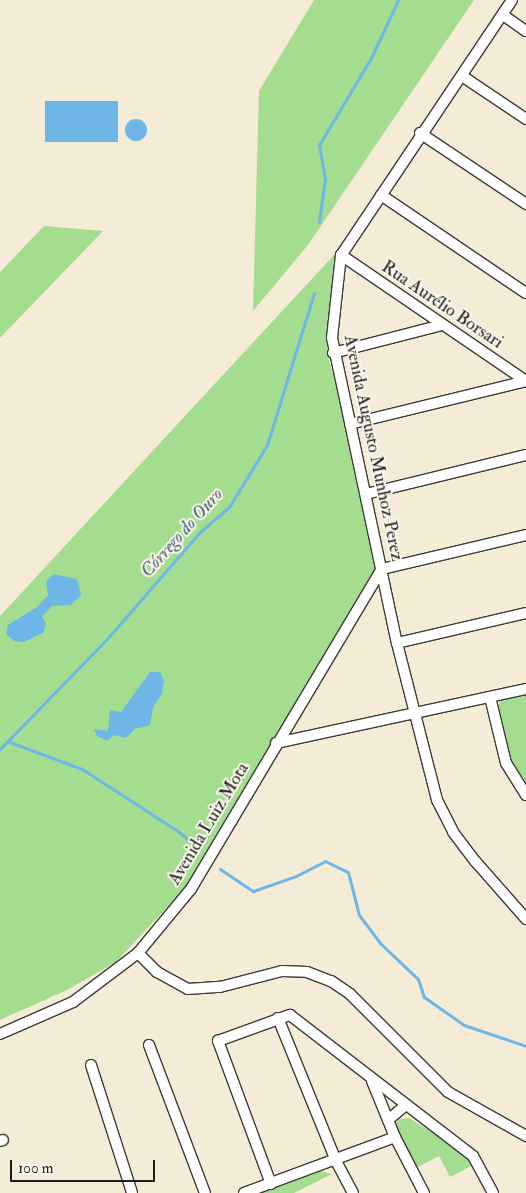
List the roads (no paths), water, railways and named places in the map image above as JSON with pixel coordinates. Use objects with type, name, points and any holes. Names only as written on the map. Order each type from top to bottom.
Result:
[{"type":"street","name":"Avenida Augusto Munhoz Perez","points":[[512,0],[462,76],[420,133],[340,255],[332,313],[333,353],[366,494],[397,643],[437,800],[453,832],[526,919]]},
{"type":"street","points":[[502,15],[526,31]]},
{"type":"street","points":[[462,76],[526,119]]},
{"type":"street","points":[[420,133],[526,204]]},
{"type":"street","points":[[381,195],[526,293]]},
{"type":"street","name":"Rua Aurélio Borsari","points":[[340,255],[526,381]]},
{"type":"street","points":[[333,353],[442,325]]},
{"type":"street","points":[[350,424],[526,381]]},
{"type":"street","points":[[366,494],[526,455]]},
{"type":"street","points":[[382,569],[526,535]]},
{"type":"street","name":"Avenida Luiz Mota","points":[[0,1034],[73,1002],[138,953],[191,889],[382,569]]},
{"type":"street","points":[[397,643],[526,613]]},
{"type":"street","points":[[276,744],[526,688]]},
{"type":"street","points":[[490,697],[506,763],[526,795]]},
{"type":"street","points":[[138,953],[158,972],[188,989],[220,987],[282,970],[307,972],[331,981],[350,994],[448,1092],[526,1136]]},
{"type":"street","points":[[271,1184],[218,1041],[290,1015],[473,1156],[493,1193]]},
{"type":"street","points":[[278,1018],[336,1161],[353,1193]]},
{"type":"street","points":[[149,1045],[204,1193]]},
{"type":"street","points":[[91,1065],[132,1193]]},
{"type":"street","points":[[372,1080],[395,1137],[424,1193]]},
{"type":"street","points":[[388,1120],[406,1105]]},
{"type":"street","points":[[244,1193],[336,1161],[395,1137]]},
{"type":"water","points":[[45,101],[118,101],[118,142],[45,142]]},
{"type":"water","points":[[136,119],[144,122],[147,130],[144,138],[136,141],[128,138],[125,130],[128,122]]},
{"type":"water","points":[[54,574],[77,579],[81,595],[71,605],[52,606],[42,617],[46,624],[43,633],[24,642],[14,641],[6,634],[8,625],[37,607],[48,595],[46,581]]},
{"type":"water","points":[[150,672],[160,672],[164,681],[162,693],[153,708],[150,725],[135,729],[126,738],[114,735],[107,741],[97,736],[94,729],[108,731],[110,710],[121,712]]},
{"type":"waterway","points":[[319,222],[325,179],[319,145],[371,58],[398,0]]},
{"type":"waterway","name":"Córrego do Ouro","points":[[0,749],[107,639],[199,533],[229,507],[267,445],[314,293]]},
{"type":"waterway","points":[[7,741],[82,769],[178,831],[193,844]]},
{"type":"waterway","points":[[220,869],[253,891],[296,876],[325,861],[348,872],[359,915],[380,943],[418,979],[424,997],[464,1025],[526,1046]]}]
